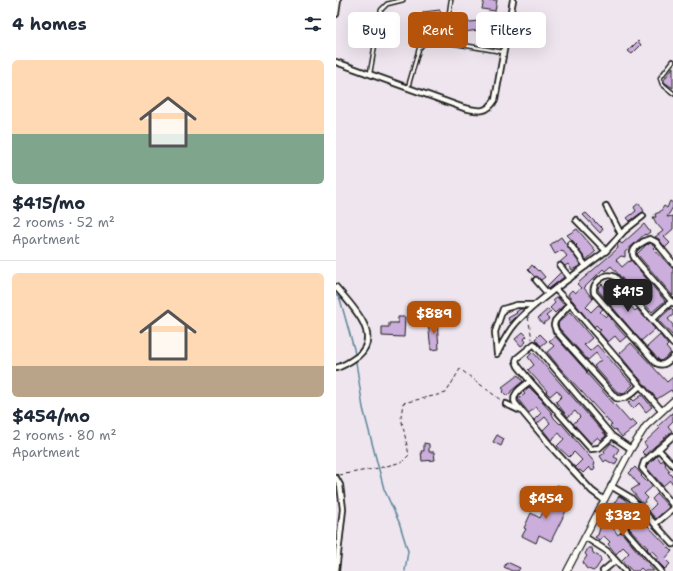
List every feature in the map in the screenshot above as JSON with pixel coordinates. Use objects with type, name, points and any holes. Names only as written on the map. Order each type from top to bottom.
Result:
[{"type":"street","points":[[336,13],[338,0]]},
{"type":"street","points":[[336,62],[464,108],[478,111],[487,110],[496,100],[513,0]]},
{"type":"street","points":[[606,206],[621,234]]},
{"type":"street","points":[[535,306],[517,304],[503,309],[495,332],[497,354],[511,329],[527,312],[535,306],[548,294],[606,251],[621,234],[643,216]]},
{"type":"street","points":[[576,220],[606,251]]},
{"type":"street","points":[[652,319],[672,302],[635,259],[633,251],[646,240],[650,239],[656,242],[673,263]]},
{"type":"street","points":[[570,244],[586,266]]},
{"type":"street","points":[[560,266],[570,278]]},
{"type":"street","points":[[673,344],[612,275],[605,276],[595,284],[593,287],[594,293],[656,363],[662,365],[665,364],[673,357]]},
{"type":"street","points":[[536,280],[548,294]]},
{"type":"street","points":[[336,287],[362,320],[367,331],[368,338],[362,352],[346,364],[336,368]]},
{"type":"street","points":[[555,289],[570,304],[662,411]]},
{"type":"street","points":[[570,304],[555,321],[554,325],[556,331],[616,398],[626,398],[640,386]]},
{"type":"street","points":[[612,436],[599,448],[590,449],[530,381],[518,366],[516,361],[517,358],[534,344],[612,436],[631,449]]},
{"type":"street","points":[[530,381],[515,394],[515,403],[555,451],[592,491],[604,500]]},
{"type":"street","points":[[567,571],[631,449],[646,426],[673,401]]},
{"type":"street","points":[[506,404],[520,410]]},
{"type":"street","points":[[673,436],[644,462],[642,468],[673,505]]},
{"type":"street","points":[[658,449],[673,465]]},
{"type":"street","points":[[336,477],[340,485],[343,509],[336,571]]},
{"type":"street","points":[[611,486],[631,498],[673,544]]},
{"type":"street","points":[[640,509],[627,521],[625,524],[625,530],[661,571]]},
{"type":"street","points":[[655,524],[673,509]]},
{"type":"street","points":[[585,537],[607,551],[625,571]]},
{"type":"street","points":[[604,571],[615,561]]},
{"type":"lane","points":[[370,74],[382,10],[387,4],[404,0]]},
{"type":"lane","points":[[450,12],[452,0]]},
{"type":"lane","points":[[468,46],[504,53]]},
{"type":"lane","points":[[408,87],[420,48]]},
{"type":"lane","points":[[673,61],[660,78],[662,84],[673,93]]},
{"type":"path","points":[[527,312],[534,344]]},
{"type":"path","points":[[336,477],[402,462],[409,454],[401,417],[403,403],[446,393],[460,369],[506,404]]},
{"type":"building","points":[[484,0],[497,0],[495,11],[482,9]]},
{"type":"building","points":[[440,10],[440,12],[423,12]]},
{"type":"building","points":[[476,21],[476,30],[468,31],[468,22]]},
{"type":"building","points":[[638,41],[641,45],[632,54],[628,51]]},
{"type":"building","points":[[673,67],[673,88],[664,82],[664,80]]},
{"type":"building","points":[[670,201],[673,203],[673,207],[667,217],[673,216],[673,229],[664,237],[670,243],[665,248],[659,239],[655,237],[663,231],[653,217],[656,217],[655,214],[660,212],[664,206],[667,208]]},
{"type":"building","points":[[639,203],[644,211],[630,221],[627,218],[636,211],[634,207]]},
{"type":"building","points":[[586,213],[603,229],[600,233],[583,215]]},
{"type":"building","points":[[644,224],[650,232],[646,235],[645,234],[625,252],[625,257],[621,256],[616,260],[622,267],[631,260],[665,301],[652,312],[611,266],[605,271],[603,269],[584,288],[593,299],[586,307],[591,312],[598,305],[600,306],[603,309],[600,312],[606,317],[608,315],[626,337],[620,342],[615,336],[608,342],[599,332],[601,330],[596,325],[594,327],[568,295],[572,290],[575,293],[581,288],[577,284],[616,250],[618,248],[617,245],[620,242],[622,244]]},
{"type":"building","points":[[577,229],[596,251],[586,260],[576,246],[577,245],[567,235]]},
{"type":"building","points":[[561,237],[581,265],[572,270],[568,264],[565,266],[562,263],[559,263],[567,256],[562,250],[555,254],[550,245]]},
{"type":"building","points":[[650,243],[655,246],[653,248],[673,269],[673,296],[637,254]]},
{"type":"building","points":[[532,265],[545,277],[541,280],[536,276],[535,277],[528,270]]},
{"type":"building","points":[[561,272],[564,277],[549,289],[547,286]]},
{"type":"building","points":[[614,283],[617,287],[610,294],[616,300],[623,294],[631,303],[630,305],[635,311],[637,309],[655,329],[641,341],[598,290],[602,284],[606,289]]},
{"type":"building","points":[[557,297],[564,305],[555,313],[550,308],[555,303],[553,300]]},
{"type":"building","points":[[671,308],[673,310],[673,315],[668,319],[673,325],[673,336],[658,320]]},
{"type":"building","points":[[520,309],[524,309],[510,323],[508,318],[517,313],[516,312]]},
{"type":"building","points":[[548,309],[551,312],[546,316],[549,319],[543,324],[538,318]]},
{"type":"building","points":[[570,312],[592,338],[584,345],[590,351],[597,345],[633,385],[623,394],[619,394],[594,366],[601,360],[596,353],[588,360],[559,328],[558,323]]},
{"type":"building","points":[[398,317],[405,317],[404,337],[382,336],[382,327],[389,327],[389,323],[398,323]]},
{"type":"building","points":[[437,321],[439,349],[431,350],[428,322]]},
{"type":"building","points":[[523,332],[527,336],[524,339],[526,342],[521,346],[515,339]]},
{"type":"building","points":[[540,334],[547,341],[541,346],[535,339]]},
{"type":"building","points":[[660,335],[668,345],[666,347],[671,353],[661,361],[647,347]]},
{"type":"building","points":[[555,336],[630,422],[632,420],[637,425],[622,437],[610,426],[612,425],[547,352],[554,346],[549,341]]},
{"type":"building","points":[[631,343],[667,382],[673,377],[673,393],[671,390],[657,399],[632,370],[619,354]]},
{"type":"building","points":[[533,352],[606,436],[601,440],[598,437],[591,443],[573,424],[580,417],[575,411],[568,417],[556,402],[562,396],[557,390],[550,396],[528,370],[534,365],[528,357]]},
{"type":"building","points":[[518,375],[523,381],[507,396],[503,392],[502,387]]},
{"type":"building","points":[[529,387],[543,401],[542,402],[554,418],[560,424],[561,423],[595,463],[595,468],[592,471],[589,467],[583,473],[580,470],[578,471],[575,467],[582,460],[574,452],[569,457],[557,446],[564,439],[559,433],[551,440],[543,430],[550,423],[545,417],[537,424],[534,420],[541,413],[536,407],[529,413],[518,399],[525,394],[523,392]]},
{"type":"building","points":[[642,395],[652,407],[646,412],[639,403],[633,409],[628,403],[632,399],[634,401]]},
{"type":"building","points":[[673,412],[673,421],[668,426],[672,431],[645,455],[642,452],[647,447],[644,443],[660,428],[658,426]]},
{"type":"building","points":[[497,435],[504,439],[501,446],[493,442]]},
{"type":"building","points":[[424,443],[429,444],[429,452],[434,452],[435,460],[422,461],[421,451],[424,451]]},
{"type":"building","points":[[611,443],[619,449],[614,457],[618,459],[615,465],[606,460],[604,462],[600,456],[605,453],[604,451]]},
{"type":"building","points":[[657,456],[661,462],[663,460],[670,471],[668,472],[673,477],[673,484],[670,480],[663,486],[646,467]]},
{"type":"building","points":[[635,467],[642,475],[641,476],[652,487],[644,494],[648,498],[643,504],[631,490],[639,485],[629,473]]},
{"type":"building","points":[[557,485],[563,487],[555,505],[566,511],[551,541],[539,535],[536,543],[522,536],[531,513],[540,518]]},
{"type":"building","points":[[657,494],[669,507],[656,519],[649,511],[656,504],[652,499]]},
{"type":"building","points":[[619,496],[635,509],[613,528],[618,535],[621,532],[654,571],[644,571],[641,568],[638,571],[632,571],[622,560],[629,553],[623,547],[616,554],[608,544],[610,542],[604,536],[599,540],[595,537],[598,535],[600,528],[613,520],[609,513],[615,508],[612,506]]},
{"type":"building","points":[[642,516],[648,526],[672,551],[665,559],[670,564],[665,569],[656,560],[658,557],[652,551],[650,553],[647,549],[648,548],[629,528]]},
{"type":"building","points":[[588,548],[592,548],[593,553],[600,557],[601,561],[593,571],[586,568],[583,562],[587,556],[585,554]]},
{"type":"building","points":[[507,562],[520,568],[518,571],[512,571],[504,567]]},
{"type":"waterway","points":[[336,295],[340,299],[354,349],[363,408],[384,489],[399,522],[408,551],[405,571]]}]
